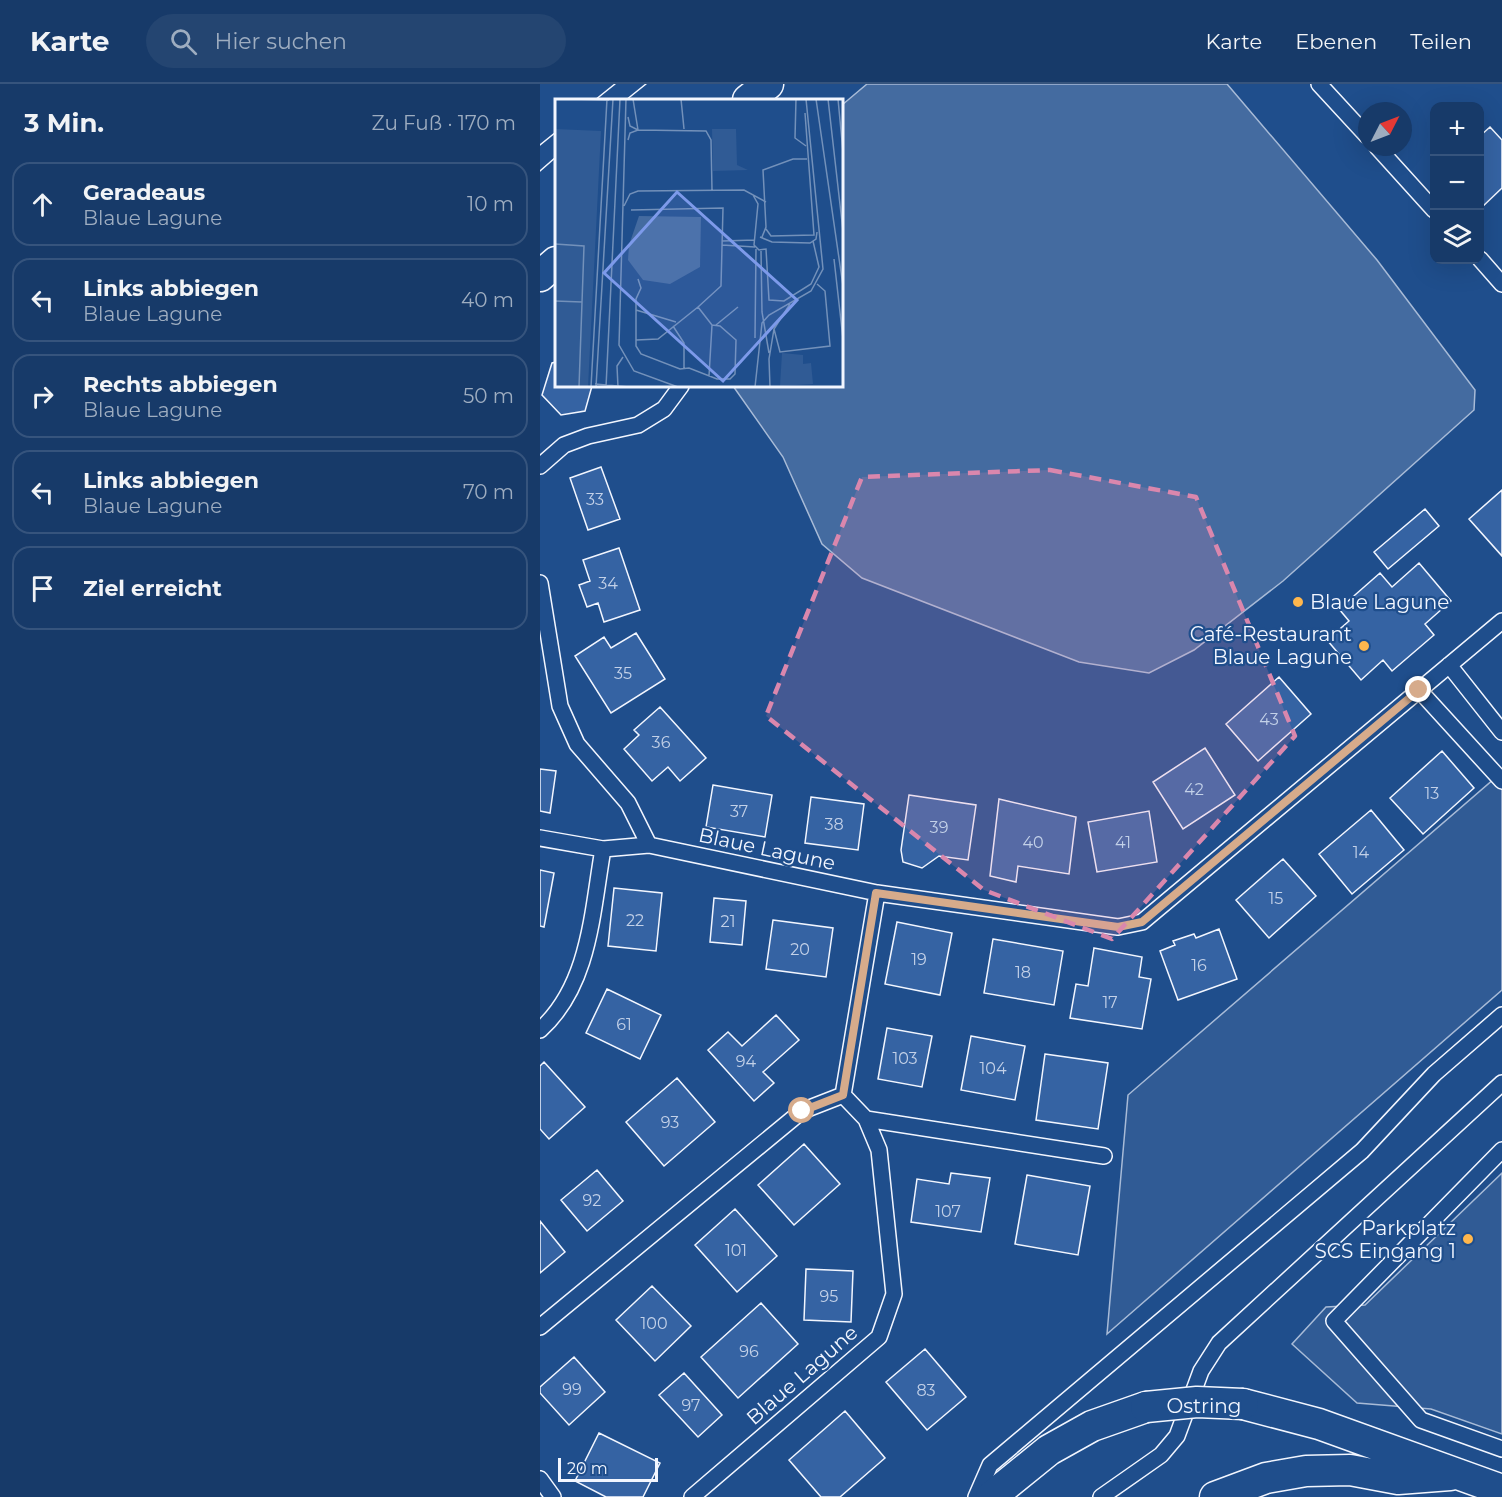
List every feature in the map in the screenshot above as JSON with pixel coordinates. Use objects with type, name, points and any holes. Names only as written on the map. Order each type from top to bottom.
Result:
[{"type":"street","points":[[749,99],[768,84]]},
{"type":"street","points":[[540,276],[555,263]]},
{"type":"street","name":"Ostring","points":[[991,1497],[1049,1450],[1092,1426],[1146,1407],[1197,1402],[1243,1404],[1319,1424],[1502,1490]]},
{"type":"street","points":[[1215,1497],[1266,1478],[1306,1471],[1350,1470],[1398,1479],[1459,1474]]},
{"type":"lane","points":[[1319,84],[1358,126]]},
{"type":"lane","points":[[1385,156],[1430,206]]},
{"type":"lane","points":[[1484,264],[1502,284]]},
{"type":"lane","points":[[540,466],[564,445],[588,436],[638,425],[664,409],[680,387]]},
{"type":"lane","points":[[540,583],[560,706],[577,744],[628,803],[649,845]]},
{"type":"lane","name":"Blaue Lagune","points":[[540,838],[603,849],[649,845],[876,893],[1118,927],[1142,922],[1502,621]]},
{"type":"lane","points":[[1449,665],[1502,732]]},
{"type":"lane","points":[[1419,690],[1502,781]]},
{"type":"lane","points":[[540,1030],[555,1017],[581,971],[603,849]]},
{"type":"lane","points":[[540,1327],[802,1111],[843,1095],[876,893]]},
{"type":"lane","points":[[976,1497],[990,1465],[1362,1151],[1434,1074],[1502,1015]]},
{"type":"lane","points":[[1101,1497],[1161,1455],[1177,1436],[1201,1371],[1220,1343],[1502,1083]]},
{"type":"lane","name":"Blaue Lagune","points":[[692,1497],[879,1337],[894,1294],[879,1150],[866,1119],[843,1095]]},
{"type":"lane","points":[[866,1119],[1104,1156]]},
{"type":"lane","points":[[1502,1150],[1334,1321],[1421,1420],[1502,1449]]},
{"type":"lane","points":[[540,1479],[553,1497]]},
{"type":"highlighted area","points":[[1050,470],[1196,497],[1295,736],[1112,939],[984,890],[766,716],[862,477]]},
{"type":"shaded area","name":"Blaue Lagune","points":[[867,84],[1227,84],[1377,260],[1475,390],[1474,410],[1283,581],[1194,650],[1149,673],[1079,662],[862,578],[822,544],[783,457],[734,387],[843,387],[843,104]]},
{"type":"shaded area","points":[[1502,772],[1502,990],[1107,1334],[1128,1095]]},
{"type":"shaded area","name":"Parkplatz SCS Eingang 1","points":[[1502,1173],[1502,1434],[1431,1409],[1357,1403],[1292,1344],[1326,1307],[1365,1305]]},
{"type":"building","points":[[1490,127],[1502,140],[1502,188],[1484,205],[1484,156],[1484,132]]},
{"type":"building","points":[[555,362],[555,387],[592,387],[585,411],[561,415],[542,395],[552,363]]},
{"type":"building","points":[[601,467],[620,519],[588,530],[570,478]]},
{"type":"building","points":[[1502,490],[1502,556],[1469,519]]},
{"type":"building","points":[[1425,509],[1439,526],[1388,569],[1374,552]]},
{"type":"building","points":[[619,548],[640,610],[604,622],[598,603],[587,607],[579,585],[590,581],[583,560]]},
{"type":"building","points":[[1419,563],[1451,601],[1425,624],[1434,635],[1392,671],[1383,660],[1361,680],[1327,640],[1349,621],[1339,609],[1380,573],[1392,587]]},
{"type":"building","points":[[636,633],[665,679],[611,713],[575,656],[604,637],[611,648]]},
{"type":"building","points":[[1279,677],[1311,714],[1258,761],[1226,724]]},
{"type":"building","points":[[660,707],[706,758],[680,781],[668,767],[652,781],[624,749],[639,735],[634,730]]},
{"type":"building","points":[[1205,748],[1235,795],[1183,829],[1153,782]]},
{"type":"building","points":[[1442,751],[1474,788],[1423,834],[1390,798]]},
{"type":"building","points":[[540,769],[556,771],[550,813],[540,811]]},
{"type":"building","points":[[713,785],[772,795],[765,837],[706,827]]},
{"type":"building","points":[[909,795],[976,805],[968,860],[939,856],[922,868],[903,862],[901,850]]},
{"type":"building","points":[[811,797],[864,804],[858,850],[805,843]]},
{"type":"building","points":[[999,799],[1076,817],[1069,874],[1018,866],[1016,882],[990,876]]},
{"type":"building","points":[[1371,810],[1404,850],[1352,894],[1319,854]]},
{"type":"building","points":[[1149,811],[1157,862],[1097,872],[1088,822]]},
{"type":"building","points":[[1283,859],[1316,896],[1269,938],[1236,900]]},
{"type":"building","points":[[540,870],[554,873],[544,927],[540,926]]},
{"type":"building","points":[[614,888],[662,893],[656,951],[608,946]]},
{"type":"building","points":[[714,898],[746,901],[742,945],[710,942]]},
{"type":"building","points":[[773,920],[833,928],[826,977],[766,969]]},
{"type":"building","points":[[897,922],[952,933],[940,995],[885,984]]},
{"type":"building","points":[[1219,929],[1237,979],[1178,1000],[1160,951],[1175,945],[1173,941],[1194,934],[1196,938]]},
{"type":"building","points":[[993,939],[1063,951],[1054,1005],[984,993]]},
{"type":"building","points":[[1094,948],[1142,957],[1139,977],[1151,979],[1142,1029],[1070,1018],[1076,984],[1088,986]]},
{"type":"building","points":[[607,989],[661,1015],[640,1059],[586,1033]]},
{"type":"building","points":[[776,1015],[799,1040],[763,1072],[774,1083],[754,1101],[708,1050],[728,1032],[742,1046]]},
{"type":"building","points":[[887,1028],[932,1036],[922,1087],[878,1079]]},
{"type":"building","points":[[971,1036],[1025,1046],[1015,1100],[961,1090]]},
{"type":"building","points":[[1045,1054],[1108,1063],[1098,1129],[1036,1120]]},
{"type":"building","points":[[544,1062],[585,1107],[549,1139],[540,1129],[540,1066]]},
{"type":"building","points":[[677,1078],[715,1122],[664,1166],[626,1122]]},
{"type":"building","points":[[804,1144],[840,1184],[794,1225],[758,1185]]},
{"type":"building","points":[[597,1170],[623,1201],[587,1231],[561,1200]]},
{"type":"building","points":[[951,1173],[990,1178],[981,1232],[911,1222],[917,1179],[949,1184]]},
{"type":"building","points":[[1027,1175],[1090,1186],[1078,1255],[1015,1244]]},
{"type":"building","points":[[735,1209],[777,1256],[737,1292],[695,1245]]},
{"type":"building","points":[[540,1221],[565,1252],[540,1273]]},
{"type":"building","points":[[806,1269],[853,1271],[851,1322],[804,1320]]},
{"type":"building","points":[[652,1286],[691,1326],[655,1361],[616,1320]]},
{"type":"building","points":[[761,1303],[798,1344],[738,1398],[701,1357]]},
{"type":"building","points":[[925,1349],[966,1397],[927,1430],[886,1382]]},
{"type":"building","points":[[574,1357],[605,1392],[569,1425],[540,1393],[540,1387]]},
{"type":"building","points":[[684,1373],[722,1415],[698,1437],[659,1395]]},
{"type":"building","points":[[845,1411],[885,1458],[840,1497],[821,1497],[789,1460]]},
{"type":"building","points":[[599,1433],[660,1463],[643,1497],[606,1497],[575,1481]]},
{"type":"tram line","points":[[596,99],[615,84]]},
{"type":"tram line","points":[[627,99],[646,84]]},
{"type":"tram line","points":[[540,145],[555,133]]},
{"type":"tram line","points":[[540,171],[555,158]]},
{"type":"place","name":"Blaue Lagune","points":[[1298,602]]},
{"type":"place","name":"Café-Restaurant Blaue Lagune","points":[[1364,646]]},
{"type":"place","name":"Parkplatz SCS Eingang 1","points":[[1468,1239]]},
{"type":"route","points":[[802,1111],[843,1095],[876,893],[1130,927],[1156,912],[1419,690]]}]
